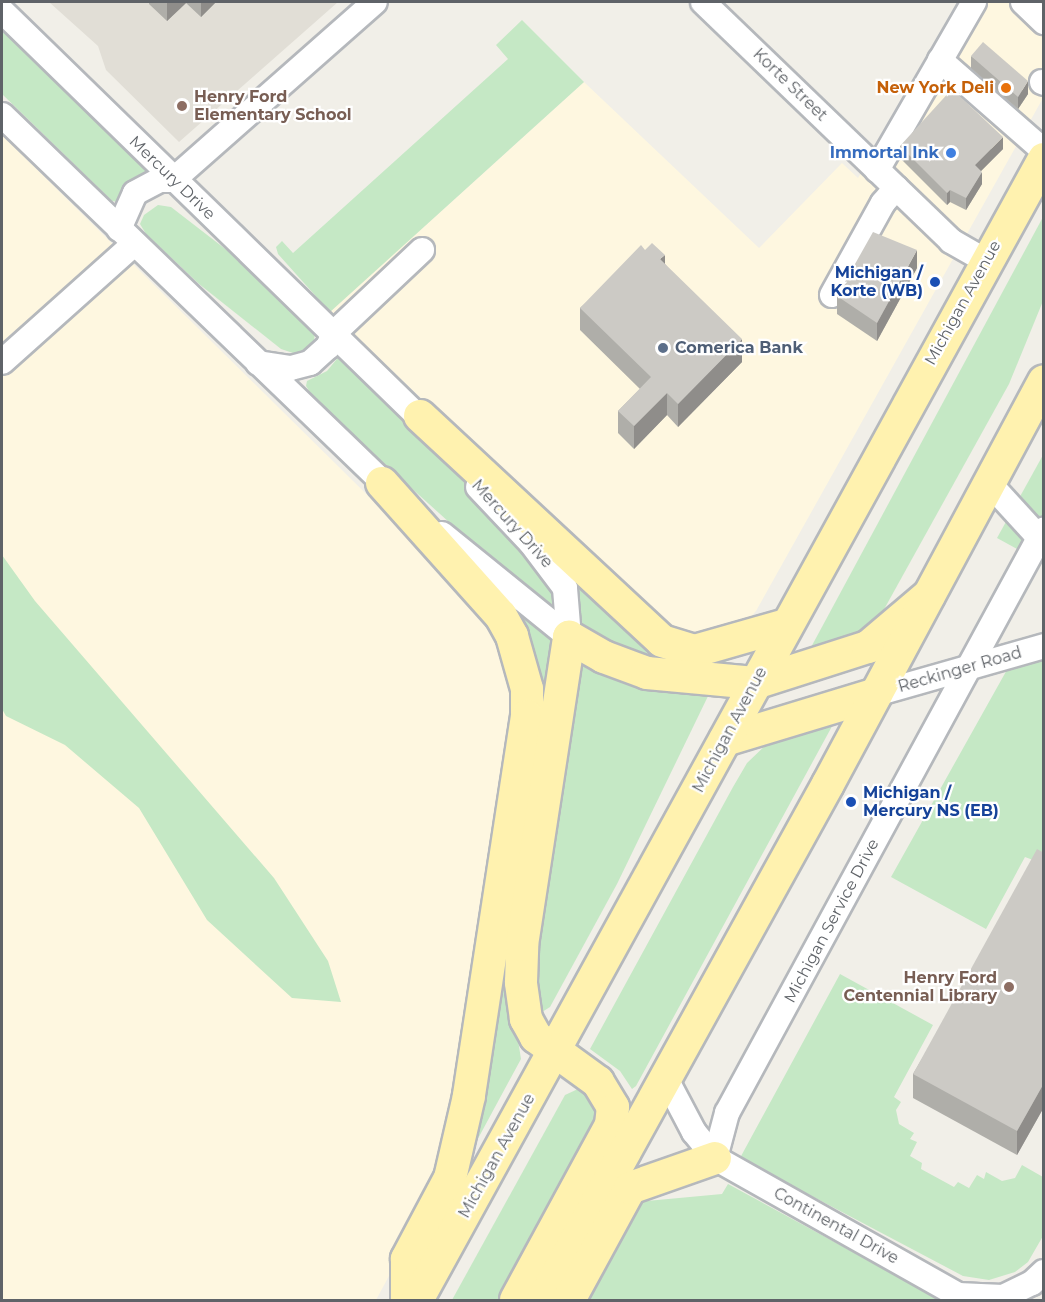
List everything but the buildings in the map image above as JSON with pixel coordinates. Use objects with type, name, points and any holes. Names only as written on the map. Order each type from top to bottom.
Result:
[{"type":"main road","name":"Michigan Avenue","points":[[417,1300],[1044,159]]},
{"type":"main road","points":[[543,1300],[876,694],[1044,381]]},
{"type":"main road","points":[[420,416],[662,641],[695,651],[786,625]]},
{"type":"main road","points":[[382,483],[501,616],[512,636],[527,689],[525,728],[469,1096],[450,1178],[407,1259],[407,1300]]},
{"type":"main road","points":[[516,1300],[611,1125],[613,1107],[607,1093],[586,1072],[536,1037],[526,1019],[520,982],[522,945],[569,637],[604,657],[646,673],[755,683],[868,648],[929,595]]},
{"type":"main road","points":[[725,740],[876,694]]},
{"type":"main road","points":[[569,1300],[630,1188],[715,1158]]},
{"type":"street","points":[[2,362],[126,236],[135,193],[159,180],[173,180],[375,2]]},
{"type":"street","name":"Korte Street","points":[[703,2],[951,241],[986,261]]},
{"type":"street","points":[[877,170],[974,2]]},
{"type":"street","name":"Mercury Drive","points":[[2,11],[173,180],[420,416],[489,501],[557,575],[569,602],[569,637]]},
{"type":"street","points":[[940,60],[1044,151]]},
{"type":"street","points":[[2,115],[382,483],[569,637]]},
{"type":"street","points":[[832,295],[883,203],[896,188]]},
{"type":"street","points":[[258,363],[291,368],[310,363],[328,347],[334,333],[422,250]]},
{"type":"street","points":[[989,483],[1042,537]]},
{"type":"street","name":"Michigan Service Drive","points":[[715,1158],[727,1113],[1042,537]]},
{"type":"street","name":"Reckinger Road","points":[[876,694],[1044,646]]},
{"type":"street","name":"Continental Drive","points":[[665,1077],[694,1132],[715,1158],[958,1294],[1003,1297],[1032,1283],[1044,1272]]},
{"type":"shaded area","name":"Henry Ford Elementary School","points":[[49,2],[338,2],[179,142],[106,70],[98,46]]},
{"type":"shaded area","points":[[961,2],[1043,2],[1043,98],[756,611],[744,625],[694,638],[663,627],[330,312],[584,82],[759,248],[842,163],[858,178]]},
{"type":"shaded area","points":[[2,135],[485,611],[504,642],[514,707],[444,1174],[376,1300],[2,1300]]},
{"type":"green space","points":[[2,20],[147,160],[151,178],[124,192],[117,202],[112,201],[2,94]]},
{"type":"green space","points":[[522,20],[584,82],[330,312],[278,254],[276,247],[282,241],[293,253],[508,59],[496,45]]},
{"type":"green space","points":[[158,205],[171,207],[281,292],[315,329],[314,343],[306,351],[293,353],[281,349],[199,284],[146,234],[140,224],[144,215]]},
{"type":"green space","points":[[1043,217],[1043,301],[1009,384],[882,613],[856,636],[809,651]]},
{"type":"green space","points":[[341,354],[377,387],[548,573],[561,601],[553,616],[316,402],[306,386],[307,381],[327,371]]},
{"type":"green space","points":[[1043,455],[1043,563],[997,538]]},
{"type":"green space","points":[[503,501],[604,599],[730,655],[723,667],[680,670],[587,639]]},
{"type":"green space","points":[[434,530],[555,634],[513,1008],[521,1059],[467,1159],[534,690]]},
{"type":"green space","points":[[2,555],[35,601],[274,878],[328,961],[341,1002],[292,998],[207,920],[139,808],[65,745],[6,716],[2,709]]},
{"type":"green space","points":[[1043,655],[1044,857],[1033,860],[1025,857],[986,929],[891,877],[1013,659]]},
{"type":"green space","points":[[571,656],[710,692],[617,884],[550,1007],[542,1012],[530,982]]},
{"type":"green space","points":[[836,719],[636,1086],[632,1089],[620,1071],[590,1049],[733,787],[747,763],[771,740]]},
{"type":"green space","points":[[840,974],[933,1025],[894,1097],[901,1102],[896,1110],[899,1124],[914,1133],[910,1139],[917,1142],[910,1156],[922,1163],[921,1169],[954,1187],[958,1182],[969,1188],[977,1175],[984,1179],[986,1172],[1002,1181],[1015,1178],[1022,1165],[1043,1177],[1043,1236],[1028,1262],[1015,1272],[989,1280],[963,1276],[740,1158]]},
{"type":"green space","points":[[578,1089],[588,1091],[601,1119],[509,1300],[452,1300],[565,1095]]},
{"type":"green space","points":[[728,1184],[941,1300],[582,1300],[636,1202],[722,1194]]},
{"type":"place","name":"New York Deli","points":[[1006,88]]},
{"type":"place","name":"Henry Ford Elementary School","points":[[182,106]]},
{"type":"place","name":"Immortal Ink","points":[[951,153]]},
{"type":"place","name":"Michigan / Korte (WB)","points":[[935,282]]},
{"type":"place","name":"Comerica Bank","points":[[663,348]]},
{"type":"place","name":"Michigan / Mercury NS (EB)","points":[[851,802]]},
{"type":"place","name":"Henry Ford Centennial Library","points":[[1009,987]]}]
